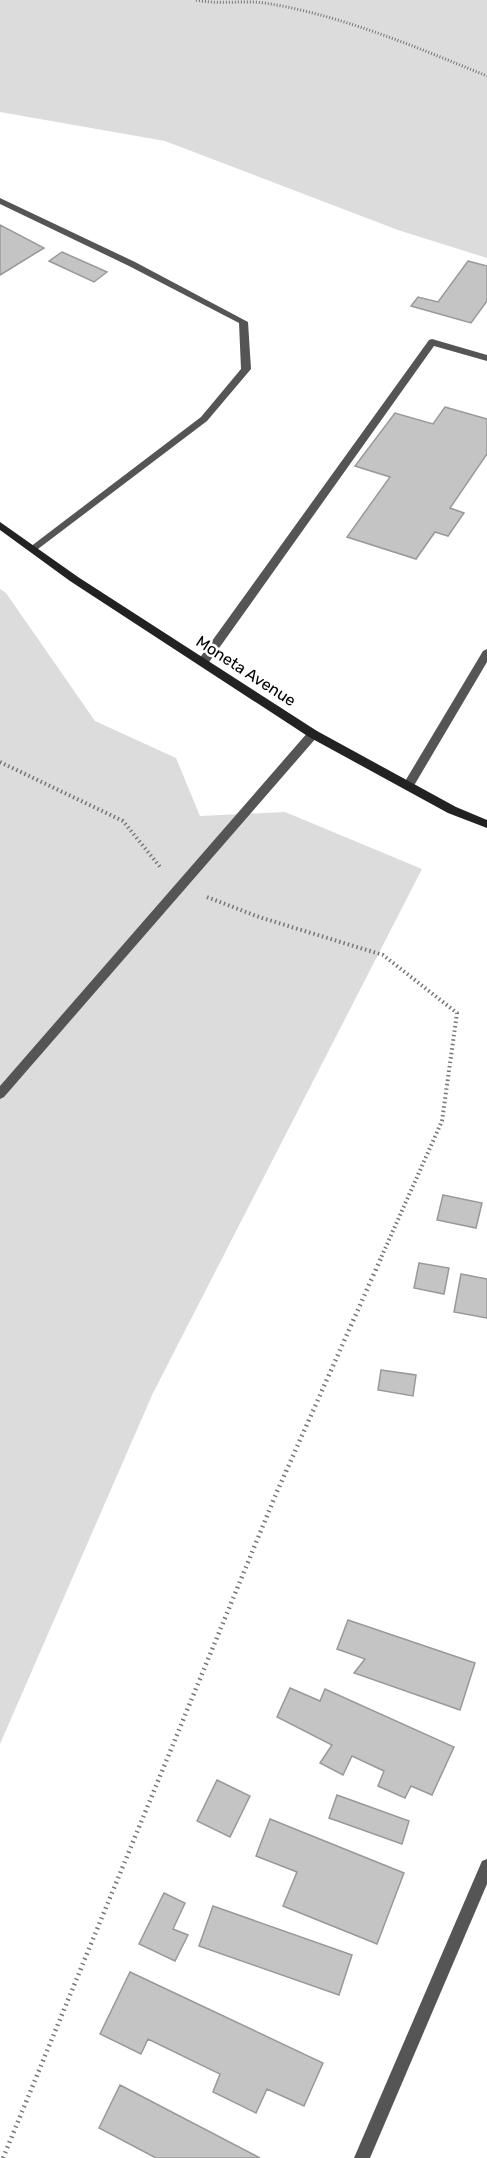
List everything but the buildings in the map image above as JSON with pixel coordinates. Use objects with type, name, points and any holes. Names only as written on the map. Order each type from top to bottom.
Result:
[{"type":"street","points":[[0,201],[132,264],[243,322],[246,369],[204,419],[34,549]]},
{"type":"street","points":[[203,662],[432,342],[487,358]]},
{"type":"street","name":"Moneta Avenue","points":[[0,525],[74,579],[313,734],[452,810],[487,824]]},
{"type":"street","points":[[408,786],[487,653]]},
{"type":"street","points":[[0,1094],[313,734]]},
{"type":"street","points":[[363,2158],[487,1866]]},
{"type":"path","points":[[196,0],[262,3],[337,21],[430,52],[487,76]]},
{"type":"path","points":[[0,762],[123,821],[153,861],[182,887],[259,917],[383,955],[457,1013],[442,1121],[276,1494],[3,2158]]},
{"type":"shaded area","points":[[0,0],[487,0],[487,258],[398,230],[165,141],[0,112]]},
{"type":"shaded area","points":[[0,589],[6,593],[95,721],[176,758],[200,816],[285,812],[422,869],[153,1393],[0,1744]]}]
